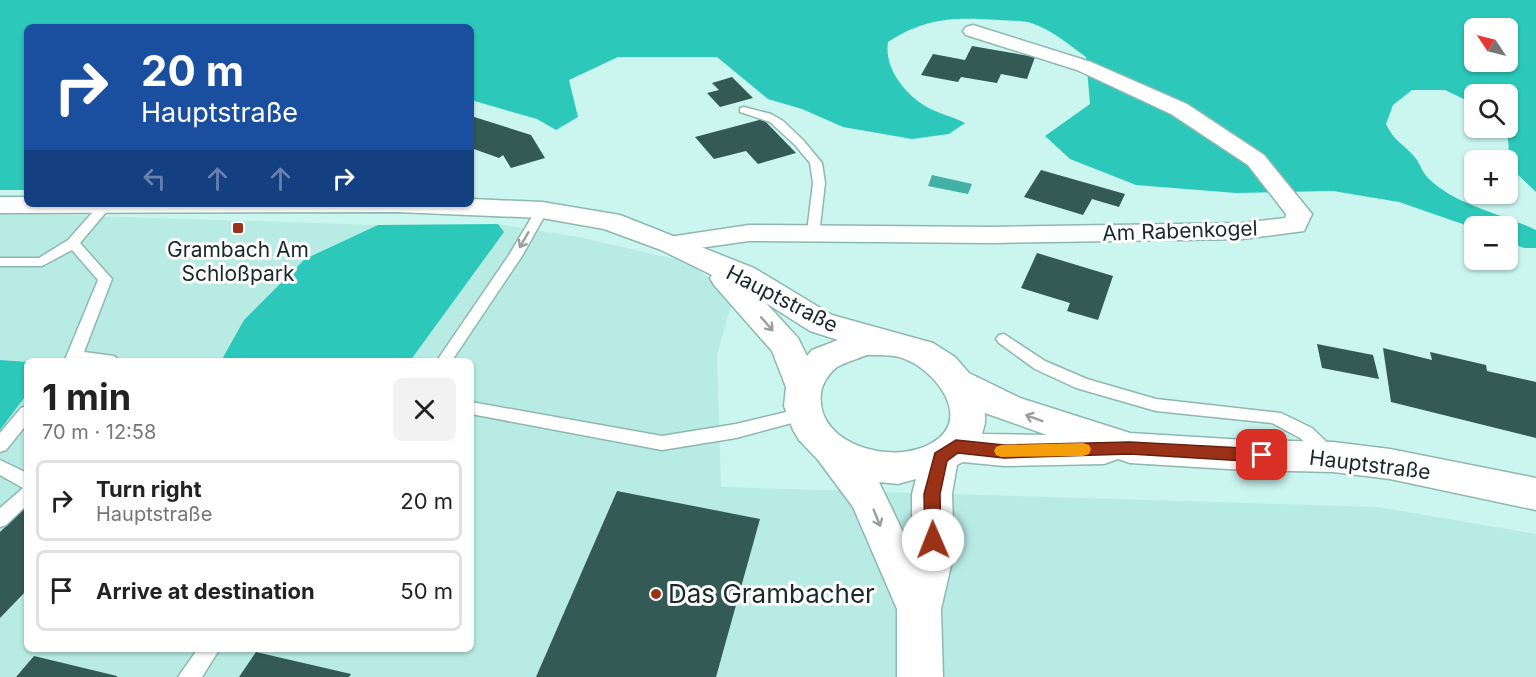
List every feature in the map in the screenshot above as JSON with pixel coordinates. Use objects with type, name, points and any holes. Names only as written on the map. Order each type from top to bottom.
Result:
[{"type":"main road","name":"Hauptstraße","points":[[0,205],[24,205]]},
{"type":"main road","name":"Hauptstraße","points":[[470,207],[542,210],[610,221],[743,275],[820,323],[885,343],[908,347],[928,355],[946,367],[959,383],[966,397],[968,413],[966,428],[948,452]]},
{"type":"main road","name":"Hauptstraße","points":[[714,265],[786,346],[813,435],[833,452],[855,463],[879,469],[903,469],[948,452],[1130,448],[1245,455],[1333,457],[1390,464],[1536,494]]},
{"type":"main road","name":"Hauptstraße","points":[[803,399],[812,370],[825,357],[843,348],[863,343],[885,343]]},
{"type":"main road","name":"Hauptstraße","points":[[959,383],[1007,408],[1130,448]]},
{"type":"main road","points":[[833,452],[869,498],[892,553],[920,609]]},
{"type":"main road","points":[[920,677],[920,609],[933,553],[932,494],[948,452]]},
{"type":"street","name":"Am Rabenkogel","points":[[671,244],[749,233],[1015,235],[1242,231],[1295,225],[1299,214],[1256,160],[1179,109],[1084,66],[973,31]]},
{"type":"lane","points":[[744,110],[775,120],[811,155],[818,166],[814,232]]},
{"type":"lane","points":[[0,262],[42,262],[73,243],[105,207]]},
{"type":"lane","points":[[446,358],[542,210]]},
{"type":"lane","points":[[73,243],[105,279],[73,358]]},
{"type":"lane","points":[[1004,339],[1040,365],[1082,384],[1145,402],[1275,417],[1306,434],[1333,457]]},
{"type":"lane","points":[[474,409],[662,443],[736,431],[803,399]]},
{"type":"lane","points":[[0,446],[24,416]]},
{"type":"lane","points":[[0,467],[24,480]]},
{"type":"lane","points":[[0,519],[24,497]]},
{"type":"lane","points":[[189,677],[208,652]]},
{"type":"shaded area","points":[[0,0],[1536,0],[1536,192],[1518,175],[1518,150],[1509,150],[1507,138],[1518,138],[1518,84],[1464,84],[1464,99],[1445,90],[1412,90],[1393,105],[1386,124],[1395,138],[1415,157],[1426,176],[1439,188],[1464,202],[1464,204],[1470,204],[1501,216],[1464,216],[1464,225],[1399,202],[1333,191],[1236,193],[1136,185],[1070,159],[1045,136],[1090,104],[1086,57],[1046,29],[1023,21],[941,20],[915,28],[888,42],[892,69],[896,78],[908,92],[927,107],[965,123],[949,134],[912,139],[843,127],[802,109],[768,99],[717,57],[618,57],[569,80],[578,117],[556,130],[537,119],[474,101],[474,24],[24,24],[24,190],[0,190]]},
{"type":"shaded area","points":[[932,175],[972,184],[968,194],[928,186]]},
{"type":"shaded area","points":[[0,213],[378,225],[498,224],[578,237],[684,261],[734,294],[717,355],[721,487],[1378,507],[1536,534],[1536,677],[0,677]]},
{"type":"shaded area","points":[[1518,222],[1536,230],[1536,248],[1518,246]]},
{"type":"shaded area","points":[[498,224],[504,232],[412,358],[223,358],[244,320],[305,259],[378,225]]},
{"type":"shaded area","points":[[0,360],[24,362],[24,398],[0,430]]},
{"type":"building","points":[[972,46],[1035,57],[1027,79],[1001,74],[997,83],[961,77],[958,82],[921,75],[933,54],[965,60]]},
{"type":"building","points":[[732,77],[753,98],[720,107],[707,93],[719,90],[712,83]]},
{"type":"building","points":[[474,117],[531,135],[545,158],[511,168],[503,155],[499,158],[474,149]]},
{"type":"building","points":[[763,119],[796,153],[758,164],[746,151],[714,159],[695,137]]},
{"type":"building","points":[[1041,170],[1125,194],[1119,207],[1092,199],[1083,215],[1024,197]]},
{"type":"building","points":[[1037,253],[1113,276],[1098,320],[1067,311],[1070,303],[1021,288]]},
{"type":"building","points":[[1317,344],[1373,355],[1379,379],[1322,368]]},
{"type":"building","points":[[1383,348],[1432,360],[1430,352],[1486,365],[1487,371],[1536,382],[1536,438],[1391,402]]},
{"type":"building","name":"Das Grambacher","points":[[617,491],[760,519],[716,677],[536,677]]},
{"type":"building","points":[[24,509],[24,593],[0,618],[0,532]]},
{"type":"building","points":[[256,652],[351,674],[349,677],[239,677]]},
{"type":"building","points":[[34,656],[117,676],[117,677],[16,677]]},
{"type":"slow traffic","points":[[1001,451],[1083,449]]},
{"type":"place","name":"Grambach Am Schloßpark","points":[[238,228]]},
{"type":"place","name":"Das Grambacher","points":[[656,594]]},
{"type":"route","points":[[933,540],[932,494],[940,458],[956,446],[1004,451],[1130,448],[1262,455]]}]
